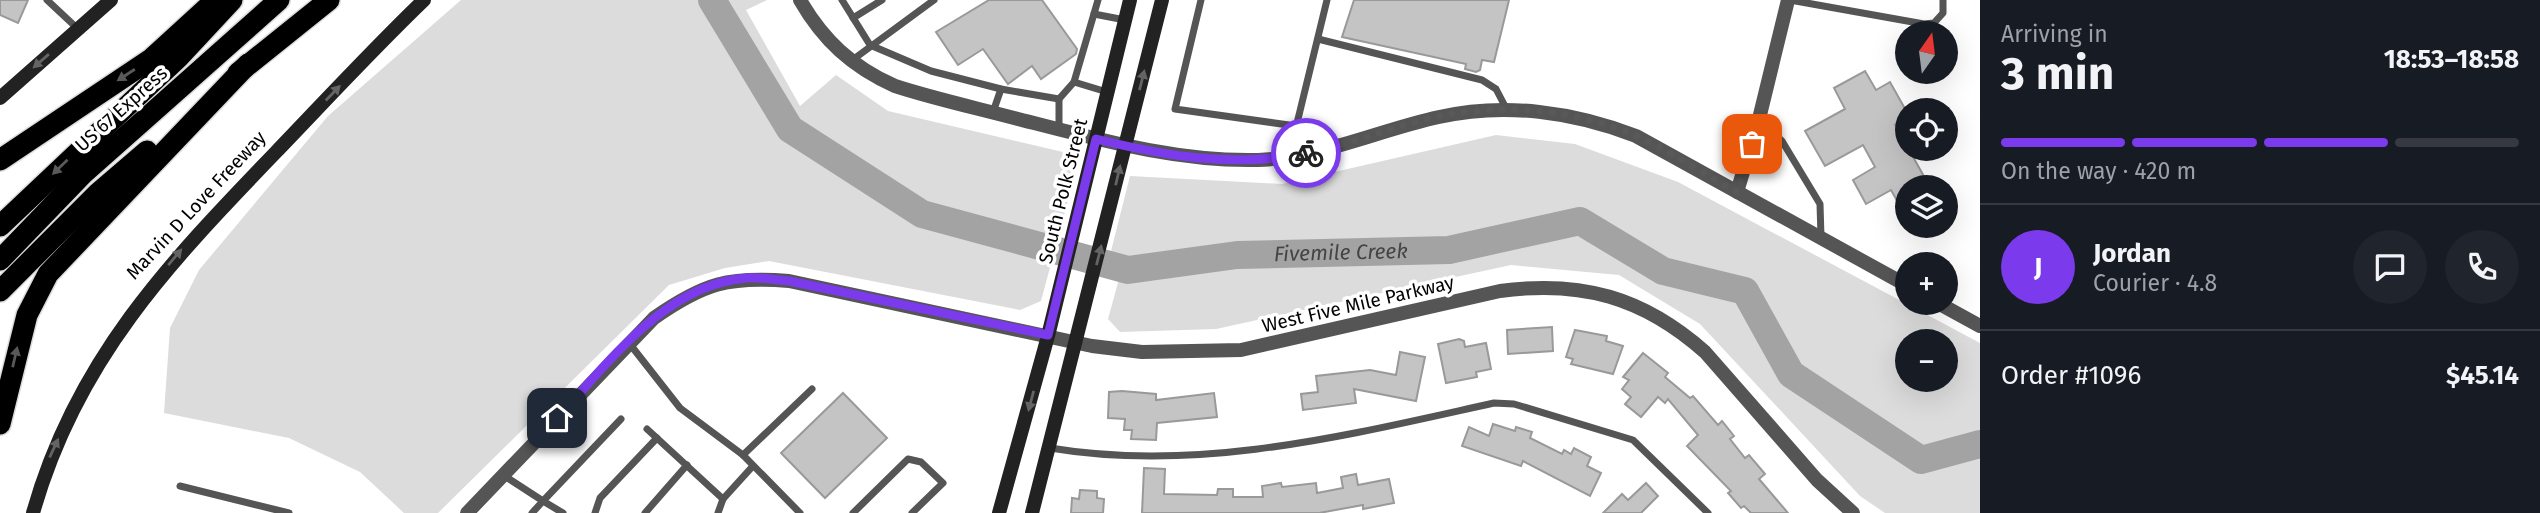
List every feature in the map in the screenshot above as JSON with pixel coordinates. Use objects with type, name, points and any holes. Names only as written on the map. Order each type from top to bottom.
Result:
[{"type":"highway","points":[[0,160],[151,59],[216,0]]},
{"type":"highway","points":[[0,226],[179,57],[232,0]]},
{"type":"highway","name":"US 67 Express","points":[[0,260],[83,174],[279,0]]},
{"type":"highway","points":[[0,291],[98,193],[248,64],[329,0]]},
{"type":"highway","points":[[0,424],[27,315],[48,274],[248,64]]},
{"type":"main road","points":[[0,98],[111,0]]},
{"type":"main road","name":"Marvin D Love Freeway","points":[[33,513],[46,465],[70,412],[107,349],[142,298],[181,250],[424,0]]},
{"type":"main road","name":"South Polk Street","points":[[999,513],[1048,335],[1130,0]]},
{"type":"main road","points":[[1032,513],[1051,448],[1163,0]]},
{"type":"street","points":[[800,0],[813,22],[850,61],[895,86],[1125,146],[1205,159],[1259,160],[1289,157],[1438,117],[1507,110],[1571,116],[1606,124],[1636,136],[1895,279]]},
{"type":"street","points":[[1737,192],[1759,119],[1789,0]]},
{"type":"street","name":"West Five Mile Parkway","points":[[467,513],[629,342],[672,305],[710,286],[747,278],[789,281],[1077,343],[1142,352],[1241,350],[1500,291],[1537,286],[1594,292],[1645,310],[1684,333],[1817,480],[1853,513]]},
{"type":"street","points":[[1958,314],[1980,326]]},
{"type":"lane","points":[[47,0],[78,29]]},
{"type":"lane","points":[[842,0],[870,45],[931,71],[1001,89],[1059,99]]},
{"type":"lane","points":[[853,18],[882,0]]},
{"type":"lane","points":[[850,61],[934,0]]},
{"type":"lane","points":[[1059,129],[1059,99],[1074,82],[1098,0]]},
{"type":"lane","points":[[1201,0],[1175,109],[1296,126]]},
{"type":"lane","points":[[1289,157],[1327,0]]},
{"type":"lane","points":[[1789,0],[1924,24],[1934,23],[1943,13],[1943,0]]},
{"type":"lane","points":[[1094,14],[1125,20]]},
{"type":"lane","points":[[1318,39],[1482,80],[1496,89],[1507,110]]},
{"type":"lane","points":[[1074,82],[1107,92]]},
{"type":"lane","points":[[993,112],[1001,89]]},
{"type":"lane","points":[[1759,119],[1772,127],[1820,204],[1821,238]]},
{"type":"lane","points":[[629,342],[680,408],[743,455],[751,467],[800,513]]},
{"type":"lane","points":[[743,455],[812,389]]},
{"type":"lane","points":[[1051,448],[1087,454],[1185,457],[1310,443],[1494,403],[1514,404],[1633,440],[1708,513]]},
{"type":"lane","points":[[532,513],[621,419]]},
{"type":"lane","points":[[647,429],[723,499]]},
{"type":"lane","points":[[595,513],[600,498],[657,438]]},
{"type":"lane","points":[[853,513],[908,459],[921,462],[943,483],[912,513]]},
{"type":"lane","points":[[645,513],[687,465]]},
{"type":"lane","points":[[718,513],[723,499],[751,467]]},
{"type":"lane","points":[[503,475],[563,513]]},
{"type":"lane","points":[[180,486],[289,513]]},
{"type":"shaded area","points":[[461,0],[767,0],[746,10],[800,106],[836,75],[888,111],[1080,156],[1041,301],[1020,310],[769,261],[725,268],[669,285],[438,513],[404,513],[360,472],[289,438],[164,413],[170,328],[199,270],[328,116]]},
{"type":"shaded area","points":[[1496,135],[1575,144],[1678,182],[1895,298],[1895,315],[1927,315],[1954,329],[1895,329],[1895,392],[1958,392],[1958,331],[1980,343],[1980,513],[1885,513],[1860,496],[1700,324],[1619,275],[1511,265],[1216,329],[1120,332],[1108,319],[1125,257],[1109,259],[1130,176],[1282,184]]},
{"type":"building","points":[[0,0],[28,0],[18,23],[0,15]]},
{"type":"building","points":[[989,0],[1042,0],[1077,49],[1076,54],[1041,79],[1032,66],[1008,84],[983,49],[958,65],[936,32]]},
{"type":"building","points":[[1354,0],[1509,0],[1494,62],[1482,60],[1480,70],[1476,72],[1465,69],[1466,64],[1342,37]]},
{"type":"building","points":[[1865,71],[1876,90],[1890,82],[1899,98],[1895,98],[1895,161],[1915,161],[1923,175],[1895,175],[1895,197],[1891,190],[1866,204],[1853,180],[1875,167],[1863,145],[1825,166],[1805,131],[1845,109],[1834,88]]},
{"type":"building","points":[[1552,327],[1553,351],[1508,354],[1507,330]]},
{"type":"building","points":[[1575,330],[1607,336],[1606,341],[1623,346],[1613,374],[1571,364],[1573,359],[1566,357]]},
{"type":"building","points":[[1459,339],[1464,341],[1465,347],[1486,343],[1491,369],[1476,372],[1477,377],[1446,383],[1438,344]]},
{"type":"building","points":[[1400,352],[1425,357],[1416,401],[1354,389],[1356,403],[1303,410],[1301,394],[1318,392],[1316,376],[1370,370],[1396,375]]},
{"type":"building","points":[[1643,353],[1668,373],[1665,377],[1690,398],[1693,396],[1718,425],[1722,421],[1734,436],[1730,439],[1745,458],[1749,455],[1765,474],[1759,479],[1788,513],[1751,513],[1744,506],[1741,508],[1728,493],[1731,491],[1687,446],[1698,435],[1668,399],[1665,403],[1658,397],[1641,417],[1625,404],[1631,397],[1622,389],[1629,380],[1623,377]]},
{"type":"building","points":[[1109,392],[1156,394],[1156,400],[1214,393],[1217,417],[1157,423],[1156,440],[1131,439],[1132,430],[1124,430],[1125,419],[1108,418]]},
{"type":"building","points":[[843,393],[887,438],[825,498],[781,453]]},
{"type":"building","points":[[1493,424],[1515,431],[1516,427],[1532,432],[1530,438],[1562,454],[1564,450],[1571,454],[1574,448],[1591,457],[1587,466],[1601,473],[1590,496],[1523,461],[1521,466],[1462,446],[1469,427],[1489,436]]},
{"type":"building","points":[[1144,468],[1165,469],[1164,494],[1217,495],[1218,489],[1233,489],[1233,497],[1263,497],[1262,486],[1281,483],[1282,487],[1316,483],[1317,493],[1343,488],[1341,477],[1356,474],[1358,485],[1389,479],[1394,503],[1363,509],[1363,505],[1319,513],[1142,513]]},
{"type":"building","points":[[1646,483],[1658,496],[1641,513],[1603,513],[1622,494],[1628,500]]},
{"type":"building","points":[[1080,490],[1097,491],[1097,498],[1104,499],[1103,513],[1071,513],[1072,498],[1079,499]]},
{"type":"waterway","name":"Fivemile Creek","points":[[712,0],[790,129],[922,214],[1128,270],[1237,255],[1449,250],[1580,221],[1663,271],[1745,291],[1791,374],[1921,460],[1980,444]]},
{"type":"way so far","points":[[1306,153],[1438,117],[1471,111],[1543,112],[1606,124],[1636,136],[1737,192],[1752,144]]},
{"type":"route","points":[[557,418],[654,318],[681,299],[710,286],[747,278],[789,281],[1048,335],[1096,139],[1151,152],[1205,159],[1259,160],[1306,153]]}]
